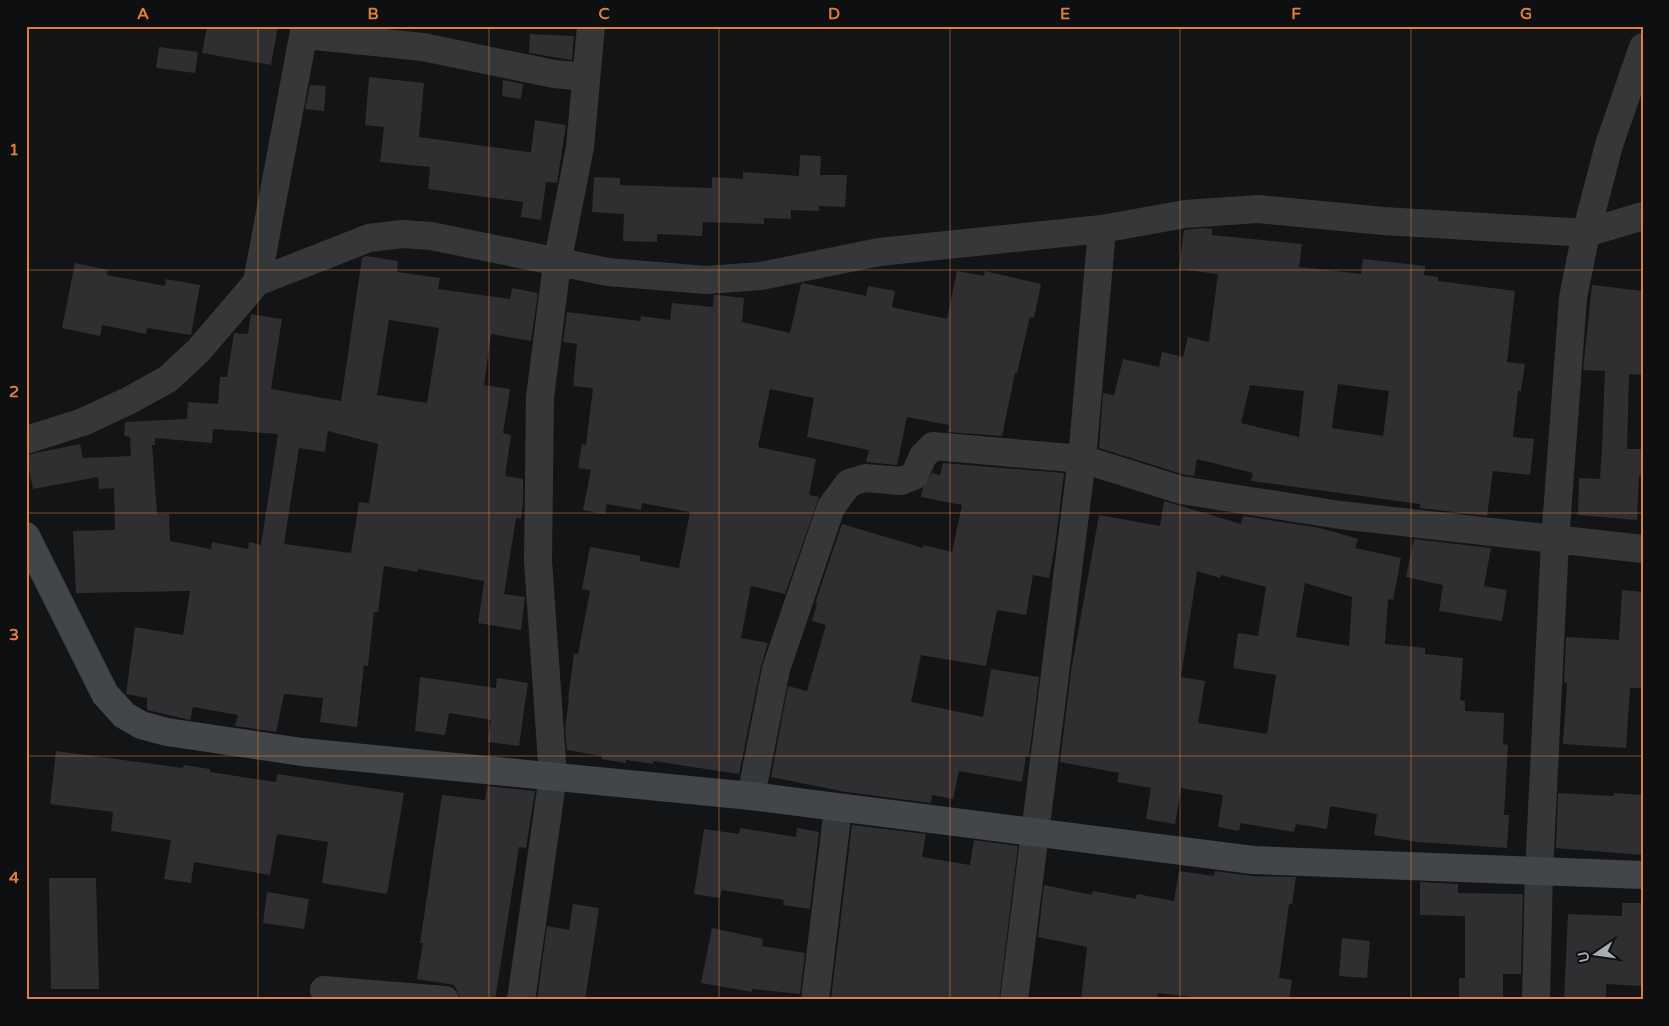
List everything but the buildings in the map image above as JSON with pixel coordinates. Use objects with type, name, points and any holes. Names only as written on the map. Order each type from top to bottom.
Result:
[{"type":"street","points":[[521,1000],[553,776],[538,561],[540,397],[557,264],[580,147],[591,26]]},
{"type":"street","points":[[257,282],[283,135],[305,31],[423,48],[554,74],[586,77]]},
{"type":"street","points":[[1536,1000],[1539,872],[1554,541],[1573,298],[1586,233],[1609,144],[1643,47]]},
{"type":"street","points":[[26,440],[83,422],[168,379],[198,350],[257,282],[369,238],[402,234],[431,236],[557,264],[608,272],[706,280],[761,276],[878,252],[1102,230],[1185,214],[1258,209],[1383,221],[1586,233],[1643,216]]},
{"type":"street","points":[[1014,1000],[1082,460],[1102,230]]},
{"type":"street","points":[[751,796],[776,669],[832,507],[849,483],[865,478],[901,481],[914,476],[923,456],[933,446],[952,446],[1082,460],[1181,490],[1340,515],[1554,541],[1643,549]]},
{"type":"street","points":[[26,536],[105,694],[124,715],[141,725],[168,732],[302,752],[751,796],[1253,860],[1643,875]]},
{"type":"street","points":[[815,1000],[838,808]]},
{"type":"street","points":[[324,990],[445,1000]]}]
